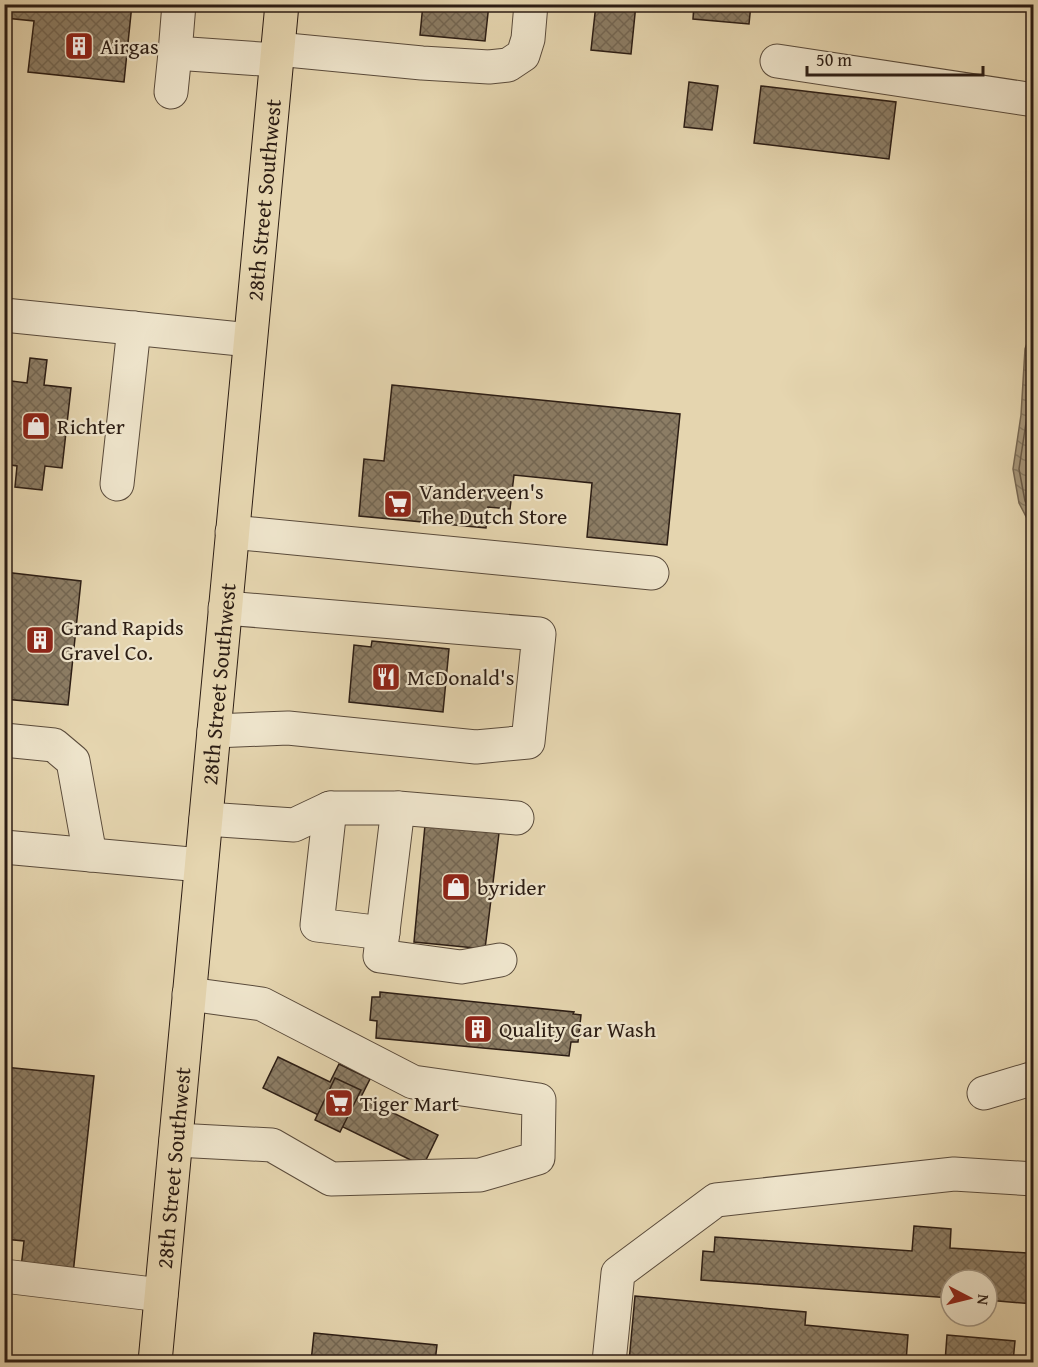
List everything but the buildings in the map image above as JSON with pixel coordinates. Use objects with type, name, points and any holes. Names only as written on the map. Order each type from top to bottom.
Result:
[{"type":"main road","name":"28th Street Southwest","points":[[155,1362],[282,4]]},
{"type":"street","points":[[171,92],[179,4]]},
{"type":"street","points":[[175,53],[277,55],[489,67],[508,65],[523,55],[528,39],[531,4]]},
{"type":"street","points":[[777,61],[1034,100]]},
{"type":"street","points":[[4,315],[250,340]]},
{"type":"street","points":[[117,484],[134,328]]},
{"type":"street","points":[[232,532],[652,573]]},
{"type":"street","points":[[214,730],[288,728],[476,747],[528,742],[539,634],[225,608]]},
{"type":"street","points":[[4,740],[54,745],[73,761],[90,855]]},
{"type":"street","points":[[206,819],[294,825],[330,808],[398,808],[517,818]]},
{"type":"street","points":[[330,808],[317,925],[382,933]]},
{"type":"street","points":[[398,808],[380,956],[461,967],[500,960]]},
{"type":"street","points":[[4,847],[201,865]]},
{"type":"street","points":[[176,1140],[272,1145],[331,1179],[480,1175],[538,1158],[539,1100],[413,1082],[262,1004],[189,994]]},
{"type":"street","points":[[984,1093],[1034,1078]]},
{"type":"street","points":[[609,1362],[618,1273],[716,1200],[954,1174],[1034,1179]]},
{"type":"street","points":[[4,1276],[161,1295]]},
{"type":"water","points":[[1033,327],[1033,530],[1019,503],[1013,469],[1021,415],[1025,349]]},
{"type":"place","name":"Airgas","points":[[79,46]]},
{"type":"place","name":"Richter","points":[[36,426]]},
{"type":"place","name":"Vanderveen's The Dutch Store","points":[[398,504]]},
{"type":"place","name":"Grand Rapids Gravel Co.","points":[[40,640]]},
{"type":"place","name":"McDonald's","points":[[386,677]]},
{"type":"place","name":"byrider","points":[[456,887]]},
{"type":"place","name":"Quality Car Wash","points":[[478,1029]]},
{"type":"place","name":"Tiger Mart","points":[[339,1103]]}]
